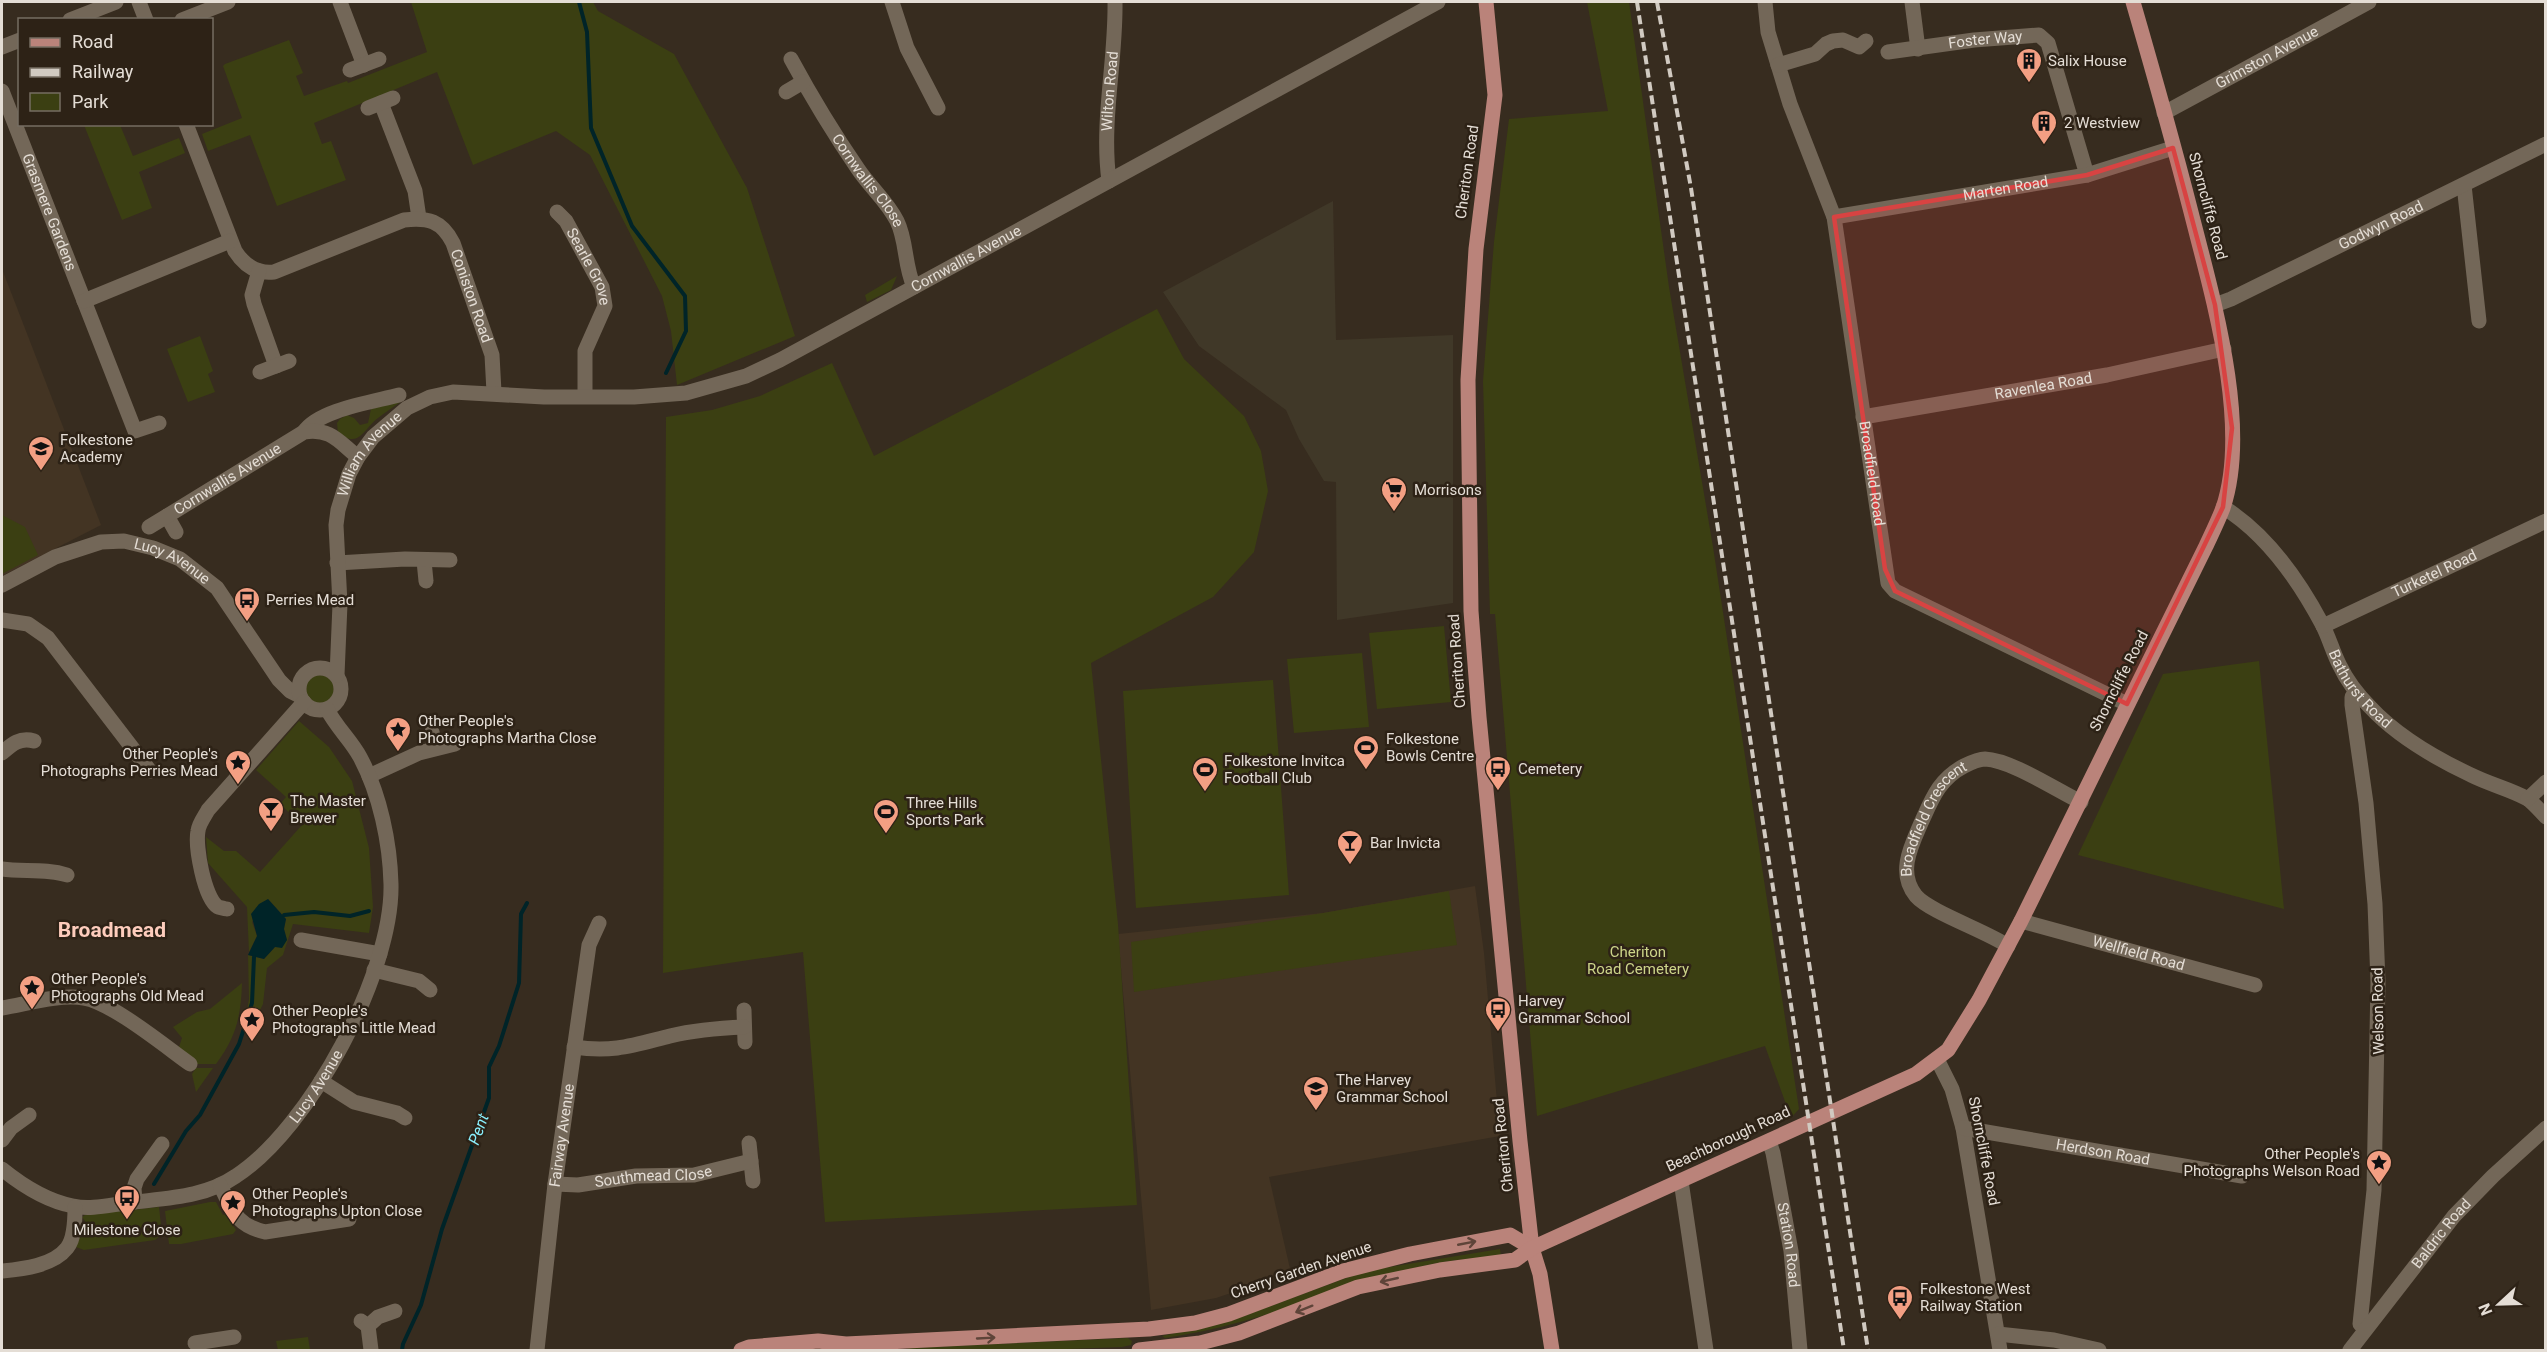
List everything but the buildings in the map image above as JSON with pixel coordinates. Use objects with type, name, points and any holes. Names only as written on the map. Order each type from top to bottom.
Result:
[{"type":"main road","name":"Cheriton Road","points":[[1486,2],[1495,95],[1476,249],[1468,380],[1471,611],[1479,717],[1532,1248],[1540,1275],[1552,1350]]},
{"type":"main road","name":"Shorncliffe Road","points":[[1936,1059],[1948,1050],[1979,1000],[2021,921],[2223,507],[2230,469],[2232,428],[2224,350],[2215,305],[2133,2]]},
{"type":"main road","name":"Beachborough Road","points":[[1532,1248],[1916,1074],[1936,1059]]},
{"type":"main road","name":"Cherry Garden Avenue","points":[[741,1350],[818,1341],[886,1347],[1149,1329],[1195,1323],[1263,1303],[1331,1275],[1379,1261],[1510,1235],[1532,1248]]},
{"type":"main road","points":[[1139,1350],[1200,1343],[1239,1333],[1358,1287],[1420,1274],[1515,1260],[1532,1248]]},
{"type":"street","points":[[75,18],[116,2]]},
{"type":"street","points":[[139,2],[145,18]]},
{"type":"street","points":[[187,18],[228,2]]},
{"type":"street","points":[[340,2],[357,68],[379,59]]},
{"type":"street","points":[[892,2],[907,48],[938,108]]},
{"type":"street","name":"Wilton Road","points":[[1109,181],[1106,142],[1115,2]]},
{"type":"street","name":"Cornwallis Avenue","points":[[463,392],[494,392],[544,397],[660,397],[716,386],[780,360],[1438,2]]},
{"type":"street","name":"Broadfield Road","points":[[1766,2],[1768,32],[1790,104],[1834,217],[1888,583],[1895,591],[2127,704]]},
{"type":"street","points":[[1912,2],[1918,49]]},
{"type":"street","name":"Grimston Avenue","points":[[2164,113],[2369,2]]},
{"type":"street","name":"Foster Way","points":[[1888,52],[1974,40],[2039,35],[2048,43],[2087,175]]},
{"type":"street","points":[[1778,65],[1815,54],[1833,41],[1843,40],[1860,47],[1866,41]]},
{"type":"street","points":[[2,47],[18,41]]},
{"type":"street","name":"Cornwallis Close","points":[[791,59],[858,170],[897,221],[903,237],[906,264],[914,287]]},
{"type":"street","points":[[786,92],[803,82]]},
{"type":"street","name":"Grasmere Gardens","points":[[2,90],[135,431],[159,423]]},
{"type":"street","points":[[187,126],[230,241],[244,263],[259,271],[274,272],[404,220],[419,218],[415,191],[381,103]]},
{"type":"street","name":"Godwyn Road","points":[[2215,305],[2231,300],[2546,144]]},
{"type":"street","name":"Marten Road","points":[[1834,217],[2087,175],[2173,148]]},
{"type":"street","points":[[2464,185],[2479,321]]},
{"type":"street","name":"Searle Grove","points":[[557,212],[566,221],[602,287],[605,306],[585,351],[585,396]]},
{"type":"street","name":"Coniston Road","points":[[419,218],[440,225],[447,231],[453,243],[492,355],[494,392]]},
{"type":"street","points":[[84,300],[230,241]]},
{"type":"street","points":[[259,271],[252,295],[254,304],[282,363],[260,372]]},
{"type":"street","name":"Ravenlea Road","points":[[1863,417],[2107,375],[2224,350]]},
{"type":"street","name":"William Avenue","points":[[337,675],[339,665],[336,654],[339,646],[340,604],[337,563],[338,510],[349,474],[373,437],[407,408],[439,393],[463,392]]},
{"type":"street","name":"Cornwallis Avenue","points":[[149,527],[304,432],[310,423],[360,412],[399,395]]},
{"type":"street","points":[[304,432],[320,430],[333,436],[358,457]]},
{"type":"street","name":"Bathurst Road","points":[[2223,507],[2242,519],[2271,549],[2300,586],[2323,626],[2341,669],[2356,692],[2385,722],[2430,753],[2471,775],[2528,799],[2546,818]]},
{"type":"street","points":[[167,516],[176,532]]},
{"type":"street","name":"Turketel Road","points":[[2323,626],[2546,521]]},
{"type":"street","name":"Lucy Avenue","points":[[2,585],[55,557],[102,542],[124,541],[153,548],[180,559],[217,588],[276,674],[290,691],[302,699]]},
{"type":"street","points":[[337,563],[405,559],[450,560]]},
{"type":"street","points":[[423,561],[426,580]]},
{"type":"street","points":[[2,620],[28,624],[48,638],[150,771]]},
{"type":"street","points":[[276,674],[303,675],[318,668],[336,654]]},
{"type":"street","points":[[303,675],[299,686],[302,699],[314,709],[327,709],[334,705],[341,695],[340,681],[337,675],[325,668],[318,668]]},
{"type":"street","name":"Welson Road","points":[[2356,692],[2352,697],[2352,705],[2366,803],[2379,982],[2374,1190],[2360,1324],[2366,1329]]},
{"type":"street","points":[[226,909],[218,907],[213,902],[201,867],[198,831],[208,810],[302,699]]},
{"type":"street","name":"Lucy Avenue","points":[[2,1169],[38,1193],[75,1207],[181,1197],[236,1177],[273,1144],[321,1081],[350,1029],[380,954],[389,915],[391,883],[384,830],[369,776],[360,757],[327,709]]},
{"type":"street","points":[[432,732],[436,748]]},
{"type":"street","points":[[2,753],[17,741],[25,738],[34,741]]},
{"type":"street","points":[[369,776],[436,748],[455,744]]},
{"type":"street","name":"Broadfield Crescent","points":[[2008,946],[1990,934],[1926,904],[1916,896],[1910,886],[1906,874],[1910,849],[1936,790],[1952,773],[1984,759],[2004,763],[2080,802]]},
{"type":"street","points":[[2528,799],[2546,782]]},
{"type":"street","points":[[2,869],[26,872],[54,870],[67,874]]},
{"type":"street","name":"Wellfield Road","points":[[2021,921],[2036,927],[2255,985]]},
{"type":"street","name":"Fairway Avenue","points":[[537,1350],[555,1184],[574,1047],[589,945],[599,923]]},
{"type":"street","points":[[302,940],[380,954]]},
{"type":"street","points":[[374,970],[419,981],[430,990]]},
{"type":"street","points":[[2,1008],[58,999],[86,998],[170,1041],[190,1064]]},
{"type":"street","points":[[744,1010],[745,1042]]},
{"type":"street","points":[[574,1047],[593,1050],[630,1048],[701,1030],[744,1027]]},
{"type":"street","name":"Shorncliffe Road","points":[[1936,1059],[1952,1089],[1963,1128],[2000,1350]]},
{"type":"street","points":[[321,1081],[354,1102],[397,1113],[405,1118]]},
{"type":"street","points":[[2,1140],[11,1128],[29,1115]]},
{"type":"street","name":"Herdson Road","points":[[1963,1128],[2242,1176]]},
{"type":"street","name":"Baldric Road","points":[[2350,1350],[2454,1216],[2493,1176],[2546,1128]]},
{"type":"street","name":"Station Road","points":[[1769,1141],[1791,1251],[1800,1350]]},
{"type":"street","points":[[749,1143],[753,1181]]},
{"type":"street","points":[[135,1202],[134,1188],[137,1179],[162,1144]]},
{"type":"street","name":"Southmead Close","points":[[555,1184],[578,1185],[636,1176],[694,1175],[751,1161]]},
{"type":"street","points":[[1681,1180],[1706,1350]]},
{"type":"street","points":[[219,1185],[237,1217],[246,1226],[266,1232],[321,1216],[349,1219]]},
{"type":"street","points":[[2,1272],[40,1265],[67,1249],[72,1233],[75,1207]]},
{"type":"street","points":[[371,1350],[365,1323],[395,1311]]},
{"type":"street","points":[[1998,1334],[2054,1340],[2098,1350]]},
{"type":"street","points":[[195,1343],[219,1345],[234,1337]]},
{"type":"highlighted area","points":[[2173,148],[2215,305],[2232,428],[2223,507],[2127,704],[1895,591],[1885,569],[1834,217],[2087,175]]},
{"type":"shaded area","points":[[1333,201],[1336,340],[1453,335],[1453,603],[1337,620],[1336,482],[1324,481],[1299,439],[1286,410],[1199,346],[1163,292]]},
{"type":"shaded area","name":"Folkestone Academy","points":[[2,269],[101,525],[2,576]]},
{"type":"shaded area","name":"The Harvey Grammar School","points":[[1475,886],[1484,953],[1500,1136],[1269,1177],[1291,1273],[1216,1298],[1151,1310],[1118,934],[1323,913]]},
{"type":"green space","points":[[411,2],[593,2],[598,11],[674,54],[747,188],[795,336],[677,385],[671,331],[662,296],[590,155],[556,131],[473,165],[437,72],[314,123],[322,144],[331,141],[346,180],[277,206],[250,135],[208,151],[202,134],[242,118],[223,66],[225,64],[289,40],[303,73],[296,76],[304,96],[347,81],[348,83],[427,52]]},
{"type":"green space","name":"Cheriton Road Cemetery","points":[[1587,2],[1629,2],[1669,287],[1713,547],[1799,1109],[1791,1118],[1765,1046],[1537,1116],[1495,614],[1490,614],[1483,381],[1494,242],[1509,119],[1608,111]]},
{"type":"green space","points":[[84,126],[120,126],[133,156],[179,138],[185,153],[139,172],[152,208],[122,220]]},
{"type":"green space","points":[[897,276],[891,290],[867,302],[865,295]]},
{"type":"green space","name":"Three Hills Sports Park","points":[[1157,309],[1184,359],[1244,416],[1261,451],[1268,491],[1254,552],[1213,597],[1091,663],[1118,924],[1137,1205],[825,1222],[803,952],[663,973],[666,417],[712,410],[760,396],[832,363],[874,456]]},
{"type":"green space","points":[[200,336],[213,371],[208,374],[215,392],[188,402],[167,349]]},
{"type":"green space","points":[[402,401],[373,422],[361,436],[351,439],[338,433],[337,423],[347,415],[354,418],[360,425],[368,423],[371,409]]},
{"type":"green space","points":[[2,515],[25,527],[38,555],[2,574]]},
{"type":"green space","points":[[1444,626],[1451,702],[1377,709],[1369,633]]},
{"type":"green space","points":[[1362,653],[1369,727],[1294,733],[1287,659]]},
{"type":"green space","points":[[2259,661],[2284,909],[2078,855],[2163,674]]},
{"type":"green space","points":[[320,675],[330,679],[334,689],[330,699],[320,703],[310,699],[306,689],[310,679]]},
{"type":"green space","name":"Folkestone Invitca Football Club","points":[[1273,680],[1289,895],[1136,908],[1123,691]]},
{"type":"green space","points":[[299,721],[329,747],[352,781],[369,848],[373,907],[369,933],[293,924],[283,955],[267,968],[263,1004],[251,1028],[244,1026],[249,999],[248,955],[264,959],[275,947],[287,940],[284,929],[286,919],[268,899],[252,922],[257,936],[249,952],[247,907],[208,863],[206,837],[224,851],[236,851],[260,872],[302,825],[280,804],[286,797],[256,770]]},
{"type":"green space","points":[[1449,891],[1457,945],[1134,992],[1131,942]]},
{"type":"green space","points":[[242,983],[239,1016],[228,1045],[216,1064],[196,1064],[179,1047],[182,1038],[173,1027],[197,1012],[210,1009]]},
{"type":"green space","points":[[196,1068],[213,1068],[196,1092],[192,1074]]},
{"type":"green space","points":[[216,1202],[223,1215],[226,1214],[236,1230],[233,1234],[181,1244],[169,1244],[165,1211]]},
{"type":"green space","points":[[159,1207],[162,1234],[155,1240],[84,1250],[76,1247],[78,1232],[81,1232],[85,1221],[82,1217],[85,1215]]},
{"type":"green space","points":[[1500,1249],[1501,1256],[1421,1266],[1258,1317],[1197,1333],[1165,1338],[1162,1336],[1230,1321],[1365,1271]]},
{"type":"green space","points":[[308,1337],[310,1350],[278,1350],[276,1341]]},
{"type":"green space","points":[[1128,1338],[1132,1341],[1131,1345],[1122,1347],[1040,1350],[905,1350],[909,1348]]},
{"type":"water","points":[[268,899],[286,919],[284,929],[287,940],[282,948],[275,947],[264,959],[248,955],[257,936],[251,914],[259,904]]},
{"type":"waterway","points":[[579,2],[587,32],[591,128],[632,226],[685,296],[686,331],[666,373]]},
{"type":"waterway","name":"Pent","points":[[402,1350],[421,1305],[442,1229],[489,1098],[489,1067],[499,1046],[519,983],[521,914],[527,903]]},
{"type":"waterway","points":[[284,915],[314,912],[350,916],[369,911]]},
{"type":"waterway","points":[[154,1184],[186,1131],[200,1115],[239,1044],[252,1003],[254,957]]},
{"type":"railway","points":[[1637,2],[1844,1350]]},
{"type":"railway","points":[[1657,2],[1691,188],[1868,1350]]},
{"type":"place","name":"Salix House","points":[[2029,84]]},
{"type":"place","name":"2 Westview","points":[[2044,146]]},
{"type":"place","name":"Folkestone Academy","points":[[41,472]]},
{"type":"place","name":"Morrisons","points":[[1394,513]]},
{"type":"place","name":"Perries Mead","points":[[247,623]]},
{"type":"place","name":"Other People's Photographs Martha Close","points":[[398,753]]},
{"type":"place","name":"Folkestone Bowls Centre","points":[[1366,771]]},
{"type":"place","name":"Other People's Photographs Perries Mead","points":[[238,786]]},
{"type":"place","name":"Cemetery","points":[[1498,792]]},
{"type":"place","name":"Folkestone Invitca Football Club","points":[[1205,793]]},
{"type":"place","name":"The Master Brewer","points":[[271,833]]},
{"type":"place","name":"Three Hills Sports Park","points":[[886,835]]},
{"type":"place","name":"Bar Invicta","points":[[1350,866]]},
{"type":"place","name":"Other People's Photographs Old Mead","points":[[32,1011]]},
{"type":"place","name":"Harvey Grammar School","points":[[1498,1033]]},
{"type":"place","name":"Other People's Photographs Little Mead","points":[[252,1043]]},
{"type":"place","name":"The Harvey Grammar School","points":[[1316,1112]]},
{"type":"place","name":"Other People's Photographs Welson Road","points":[[2379,1186]]},
{"type":"place","name":"Milestone Close","points":[[127,1221]]},
{"type":"place","name":"Other People's Photographs Upton Close","points":[[233,1226]]},
{"type":"place","name":"Folkestone West Railway Station","points":[[1900,1321]]},
{"type":"district","name":"Broadmead","points":[[112,930]]}]
